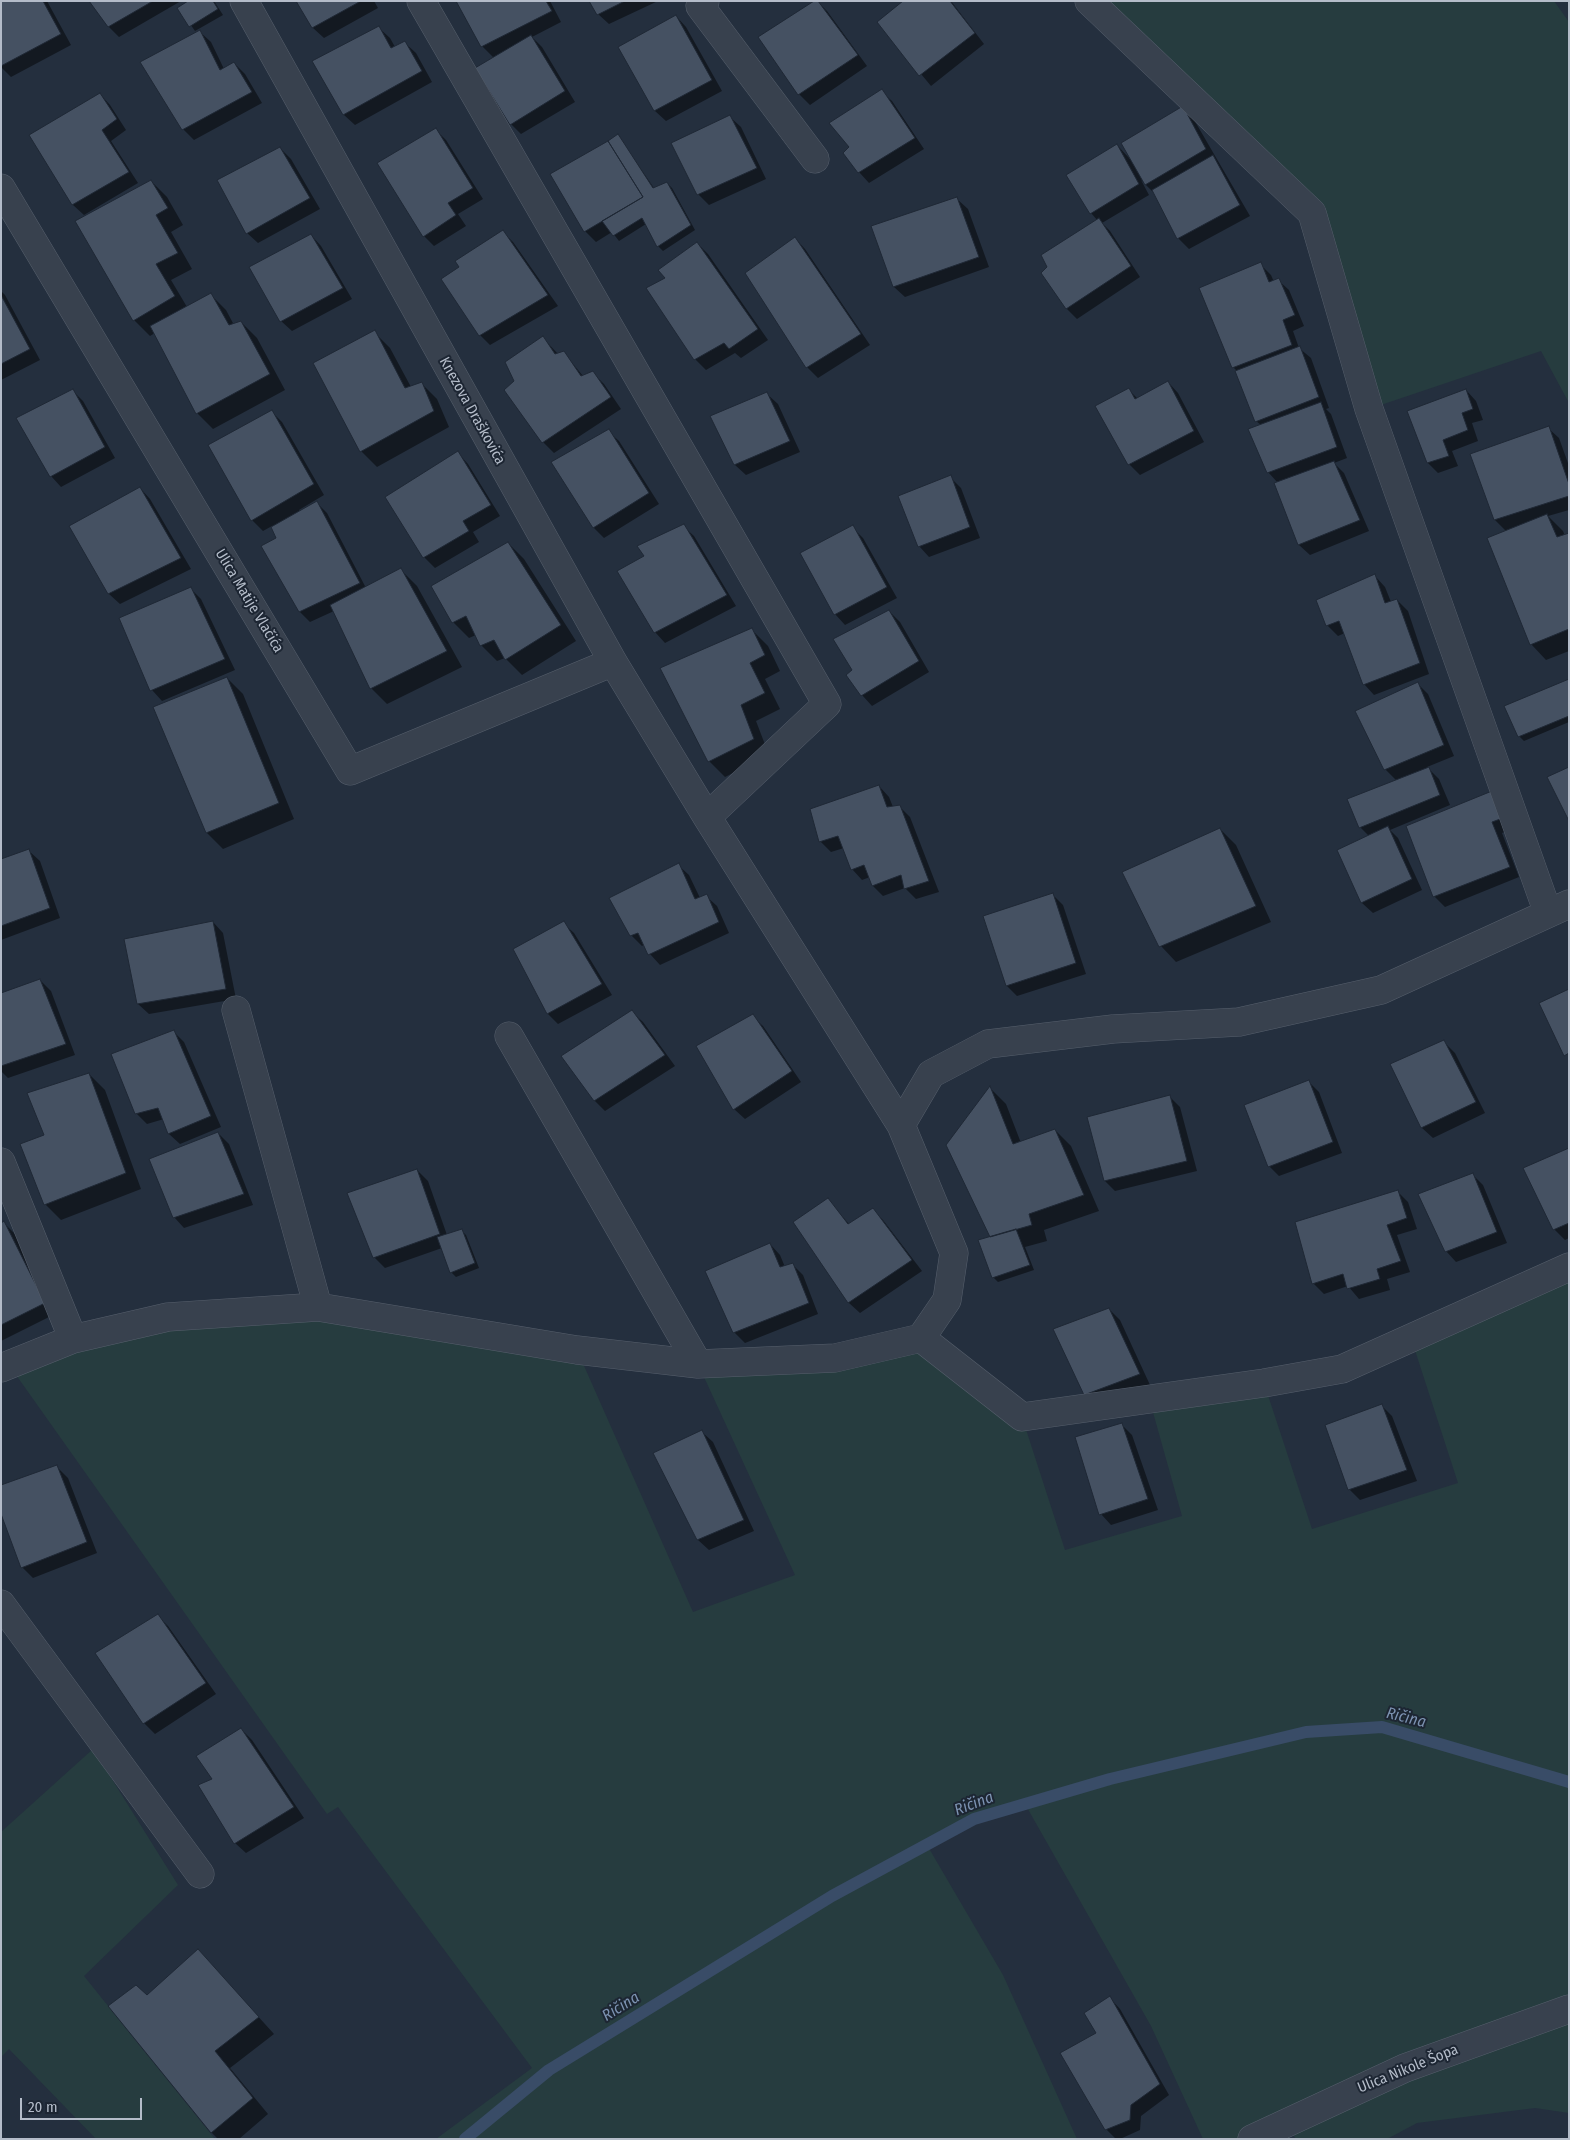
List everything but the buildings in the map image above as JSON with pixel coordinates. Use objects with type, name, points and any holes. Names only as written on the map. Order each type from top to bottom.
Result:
[{"type":"street","name":"Knezova Draškovića","points":[[244,1],[613,662],[707,817],[901,1125],[954,1253],[947,1300],[921,1338]]},
{"type":"street","points":[[421,1],[827,704],[707,817]]},
{"type":"street","points":[[705,1],[700,6],[815,159]]},
{"type":"street","points":[[901,1125],[931,1074],[988,1044],[1113,1029],[1239,1022],[1381,990],[1558,909],[1369,409],[1312,212],[1089,1]]},
{"type":"street","name":"Ulica Matije Vlačića","points":[[1,188],[350,770],[613,662]]},
{"type":"street","points":[[236,1010],[318,1307]]},
{"type":"street","points":[[510,1036],[698,1364]]},
{"type":"street","points":[[1,1162],[73,1339]]},
{"type":"street","points":[[1,1368],[73,1339],[168,1317],[318,1307],[577,1350],[698,1364],[835,1358],[921,1338],[1022,1417],[1342,1369],[1569,1267]]},
{"type":"street","points":[[1,1604],[200,1874]]},
{"type":"street","name":"Ulica Nikole Šopa","points":[[1252,2139],[1404,2068],[1569,2009]]},
{"type":"green space","points":[[1089,1],[1554,1],[1569,22],[1569,403],[1541,351],[1369,409],[1312,212]]},
{"type":"green space","points":[[1569,1267],[1569,2113],[1535,2108],[1417,2123],[1387,2139],[1296,2139],[1285,2123],[1252,2139],[1203,2139],[1151,2026],[1025,1804],[974,1819],[927,1845],[1003,1975],[1077,2139],[436,2139],[532,2068],[338,1807],[327,1814],[9,1365],[73,1339],[318,1307],[577,1350],[693,1612],[795,1575],[698,1364],[921,1338],[1022,1417],[1065,1550],[1182,1516],[1149,1398],[1264,1383],[1312,1529],[1458,1483],[1411,1338]]},
{"type":"green space","points":[[93,1749],[178,1885],[84,1976],[215,2139],[96,2139],[9,2049],[1,2057],[1,1832]]},
{"type":"waterway","name":"Ričina","points":[[465,2139],[549,2070],[832,1896],[974,1819],[1110,1779],[1306,1732],[1382,1727],[1569,1782]]}]
